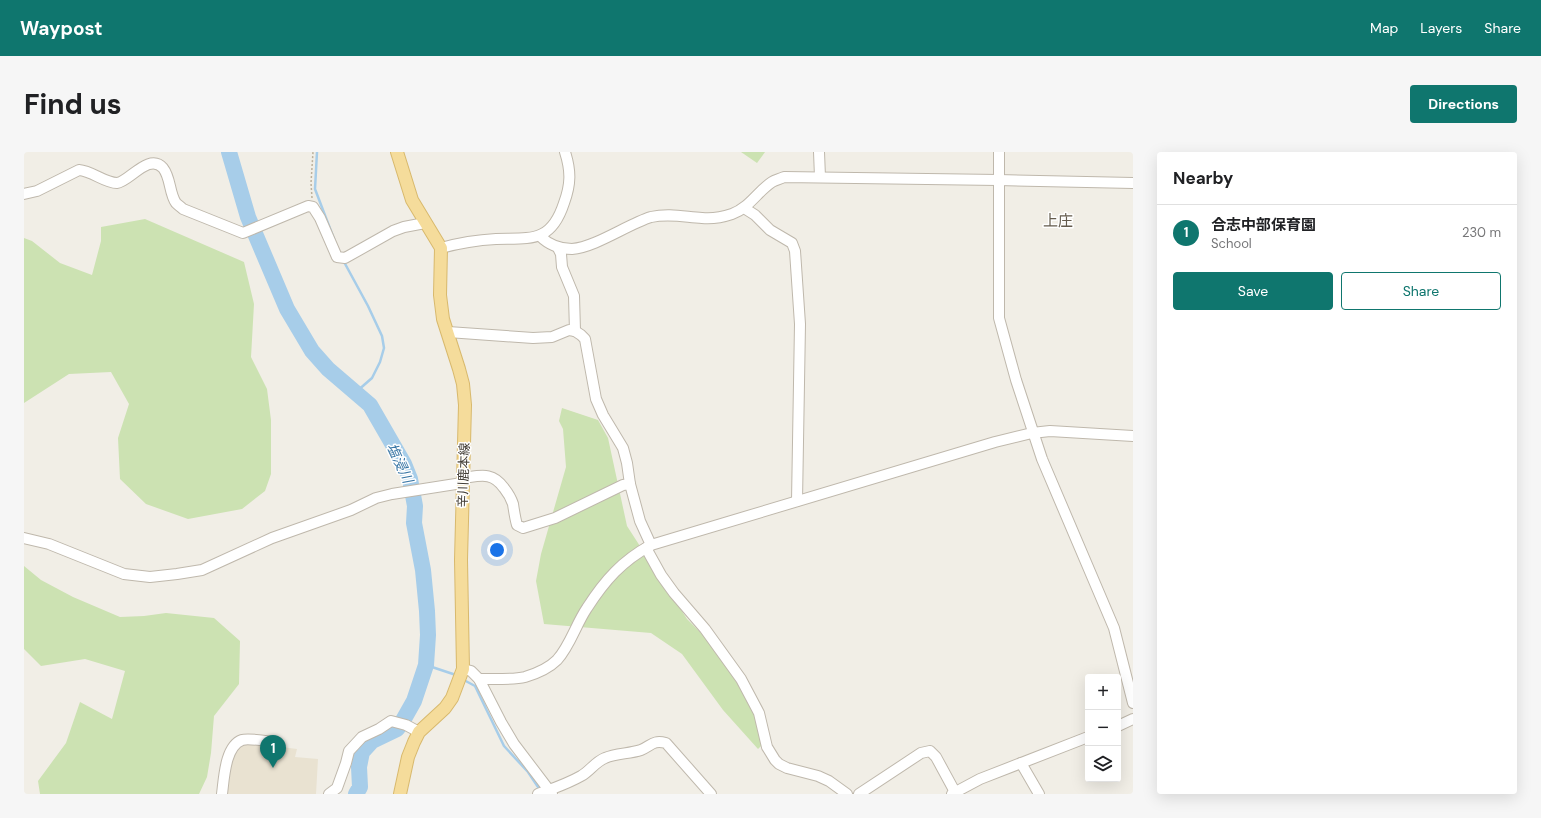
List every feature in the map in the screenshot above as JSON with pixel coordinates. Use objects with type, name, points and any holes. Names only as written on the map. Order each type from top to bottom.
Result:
[{"type":"main road","points":[[397,152],[412,200],[425,223],[434,234],[441,248]]},
{"type":"main road","name":"辛川鹿本線","points":[[400,794],[408,757],[419,732],[445,708],[452,698],[461,675],[462,480],[465,405],[464,391],[459,369],[443,318],[440,295],[441,248]]},
{"type":"street","points":[[441,248],[462,242],[496,239],[524,239],[540,236],[552,226],[561,214],[566,199],[570,181],[569,166],[565,152]]},
{"type":"street","points":[[819,152],[820,177]]},
{"type":"street","points":[[999,152],[999,318],[1032,433],[1055,492],[1088,563],[1114,628],[1133,703]]},
{"type":"street","points":[[24,194],[48,187],[79,170],[86,171],[118,183],[136,170],[146,165],[155,163],[162,166],[176,203],[183,209],[242,233],[248,232],[308,206],[314,207],[338,257],[345,258],[404,227],[425,223]]},
{"type":"street","points":[[540,236],[548,244],[558,248],[573,249],[588,245],[651,218],[667,215],[703,218],[719,217],[744,208],[773,181],[784,178],[820,177],[1133,183]]},
{"type":"street","points":[[744,208],[755,215],[770,230],[792,242],[795,251],[800,324],[797,501]]},
{"type":"street","points":[[558,248],[562,267],[574,296],[574,331]]},
{"type":"street","points":[[448,332],[533,338],[552,337],[569,330],[581,335],[584,339],[596,399],[623,448],[630,484],[640,522],[648,546],[661,575],[674,593],[705,629],[741,679],[759,713],[767,747],[775,760],[787,768],[818,776],[829,781],[847,794]]},
{"type":"street","points":[[479,679],[523,678],[542,670],[556,661],[567,646],[586,609],[609,577],[626,561],[648,546],[995,442],[1032,433],[1050,431],[1133,436]]},
{"type":"street","points":[[24,538],[49,544],[124,574],[150,577],[202,570],[291,531],[351,510],[376,498],[482,475],[492,476],[499,481],[508,493],[512,502],[518,526],[524,528],[555,518],[623,484],[630,484]]},
{"type":"street","points":[[461,675],[471,671],[479,679],[511,738],[550,792]]},
{"type":"street","points":[[1121,725],[1133,719]]},
{"type":"street","points":[[329,794],[337,788],[346,763],[348,751],[362,737],[379,729],[391,720],[406,725],[419,732]]},
{"type":"street","points":[[859,794],[926,751],[930,751],[936,756],[954,793],[980,778],[1085,738]]},
{"type":"street","points":[[222,794],[229,753],[234,744],[243,739],[273,742]]},
{"type":"street","points":[[538,794],[550,792],[566,784],[582,775],[595,762],[606,757],[642,749],[654,742],[660,741],[666,743],[711,794]]},
{"type":"street","points":[[1021,763],[1039,794]]},
{"type":"path","points":[[313,152],[311,193],[314,207]]},
{"type":"shaded area","points":[[251,743],[297,749],[295,757],[318,759],[316,794],[225,794],[232,756],[240,745]]},
{"type":"green space","points":[[741,152],[765,152],[757,163]]},
{"type":"green space","points":[[145,219],[244,262],[254,304],[251,357],[267,389],[271,420],[271,474],[265,491],[242,509],[188,519],[146,504],[120,479],[118,438],[129,404],[111,372],[69,374],[24,403],[24,238],[32,241],[60,263],[92,275],[101,241],[101,227]]},
{"type":"green space","points":[[562,408],[598,420],[608,438],[627,526],[687,619],[716,648],[740,682],[767,740],[758,749],[723,710],[682,654],[651,633],[544,624],[536,581],[541,554],[566,467],[563,429],[559,421]]},
{"type":"green space","points":[[24,566],[41,580],[73,597],[120,617],[166,613],[214,618],[240,641],[239,684],[214,716],[211,753],[207,777],[199,794],[40,794],[38,781],[66,743],[80,702],[112,719],[125,671],[85,659],[41,666],[24,649]]},
{"type":"waterway","name":"塩浸川","points":[[229,152],[248,217],[287,309],[312,351],[328,369],[370,405],[404,464],[410,479],[415,506],[414,523],[423,570],[427,611],[428,635],[426,665],[414,701],[401,724],[397,729],[372,741],[362,752],[359,767],[360,787],[356,794]]},
{"type":"waterway","points":[[317,152],[315,189],[334,239]]},
{"type":"waterway","points":[[343,260],[368,306],[382,336],[384,348],[380,362],[372,378],[356,392]]},
{"type":"waterway","points":[[426,665],[456,675]]},
{"type":"waterway","points":[[462,679],[475,686],[504,746],[528,772],[540,790]]},
{"type":"place","name":"合志中部保育園","points":[[273,768]]},
{"type":"district","name":"上庄","points":[[1058,221]]}]
